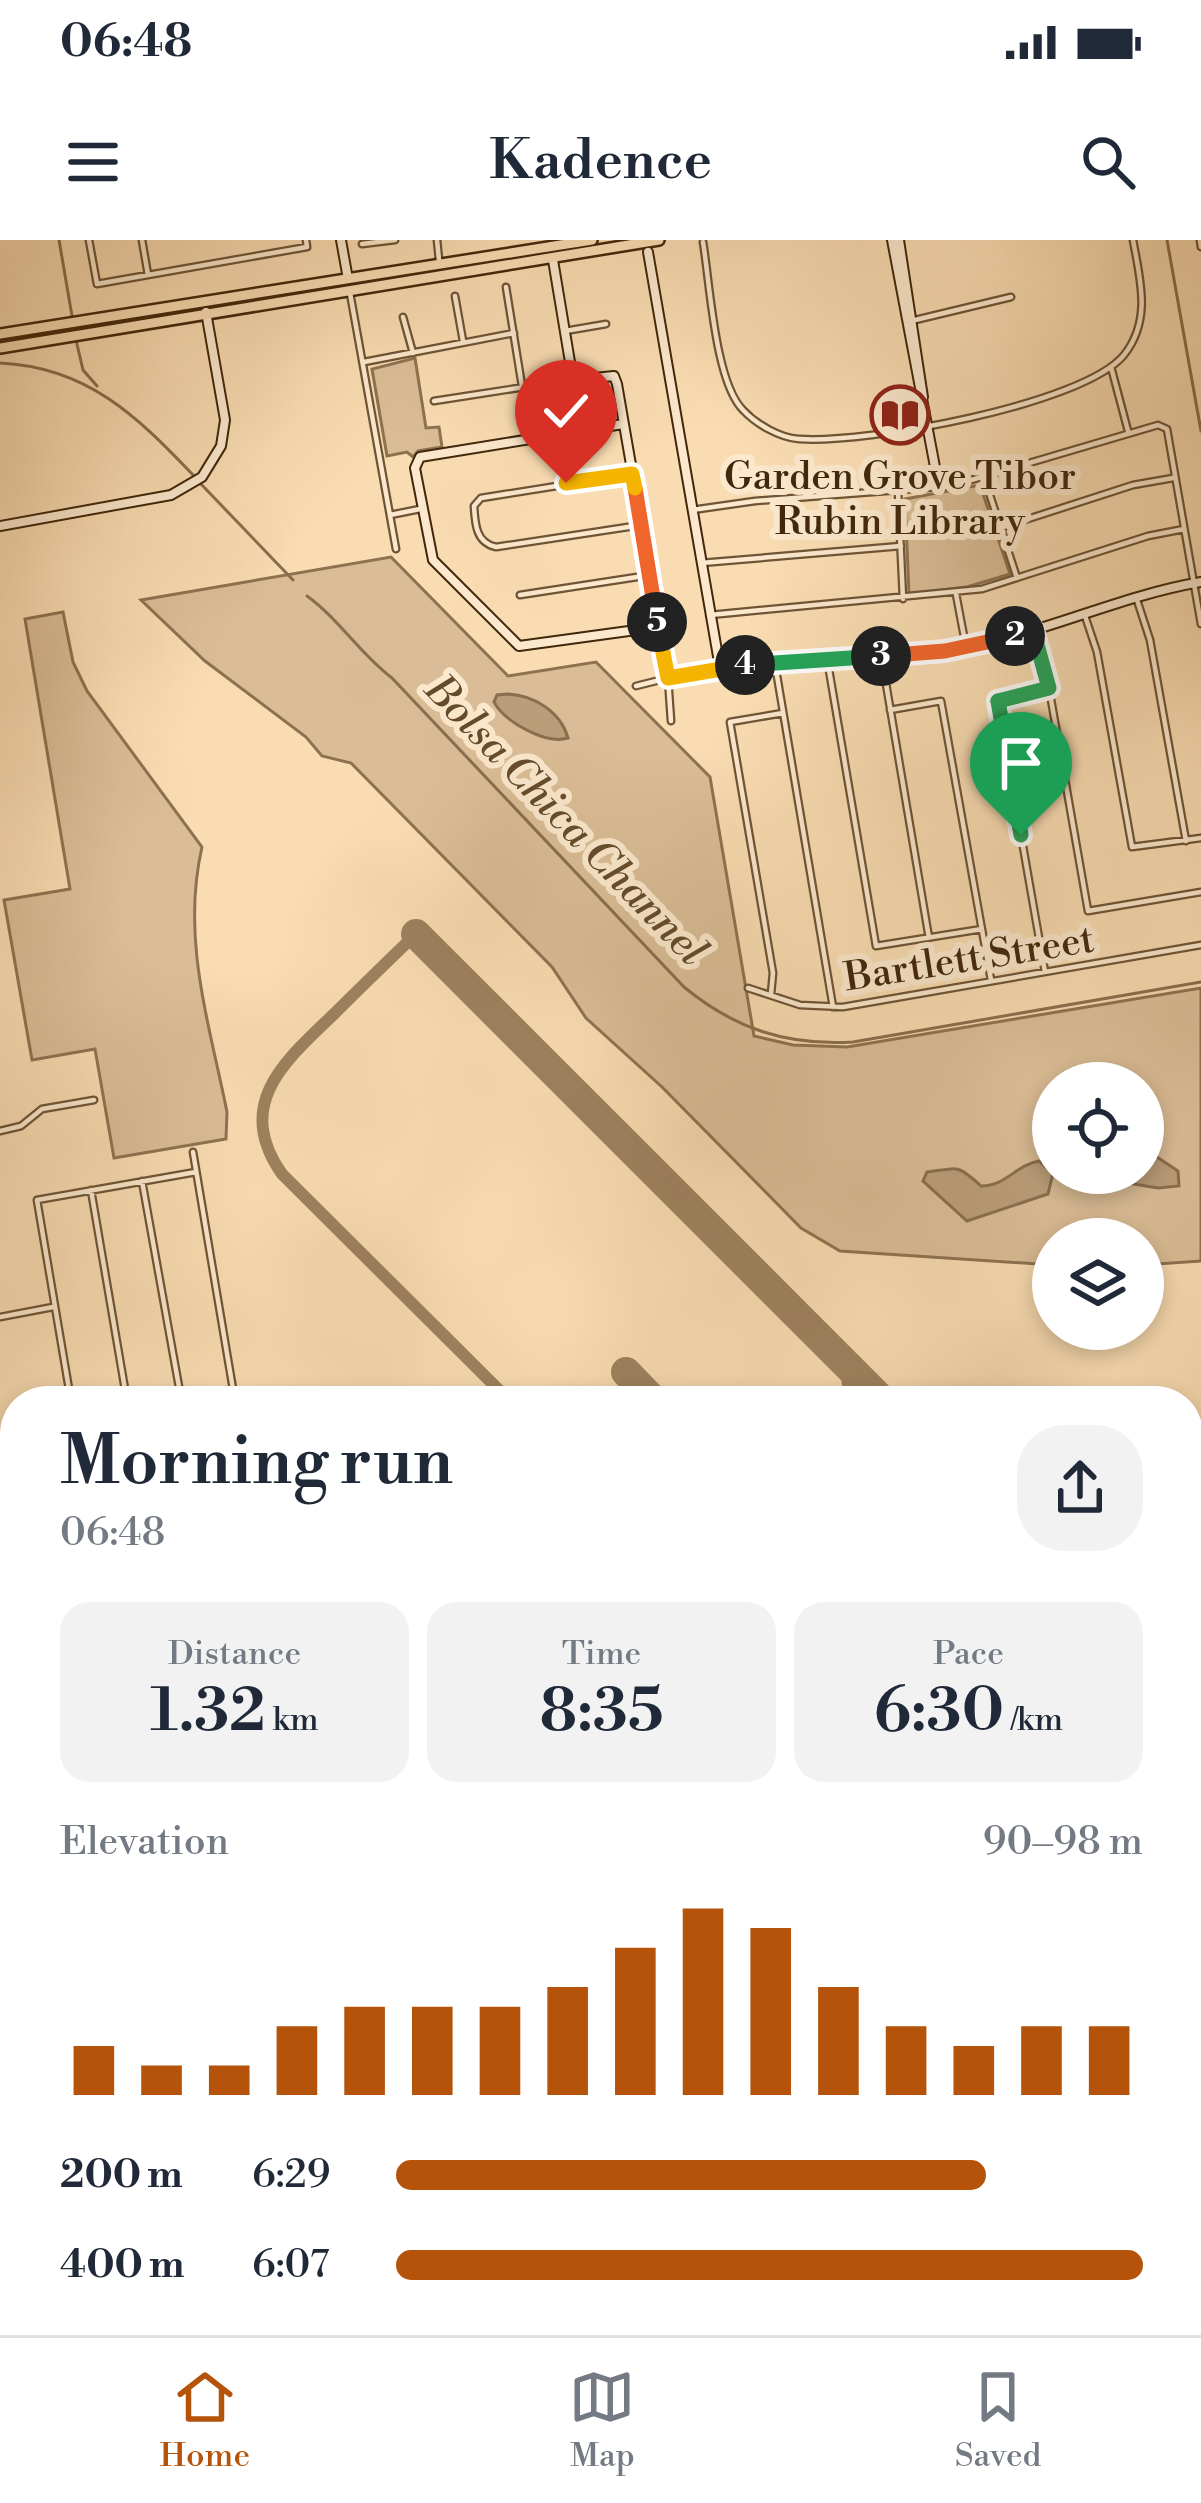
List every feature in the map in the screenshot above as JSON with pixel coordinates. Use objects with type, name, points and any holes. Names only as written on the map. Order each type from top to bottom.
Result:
[{"type":"main road","points":[[0,334],[349,287],[592,240]]},
{"type":"main road","points":[[349,287],[440,266],[552,249],[646,245],[659,240]]},
{"type":"main road","points":[[0,348],[204,305]]},
{"type":"street","points":[[89,240],[97,284],[307,244]]},
{"type":"street","points":[[142,240],[148,275]]},
{"type":"street","points":[[341,240],[396,550]]},
{"type":"street","points":[[362,244],[395,240]]},
{"type":"street","points":[[436,240],[440,266]]},
{"type":"street","points":[[895,240],[925,388],[922,398],[939,488]]},
{"type":"street","points":[[703,242],[728,386],[752,418],[795,440],[928,430],[1082,382],[1111,367],[1132,342],[1143,302],[1132,240]]},
{"type":"street","points":[[646,245],[720,668]]},
{"type":"street","points":[[552,249],[573,380]]},
{"type":"street","points":[[506,287],[522,386]]},
{"type":"street","points":[[455,296],[463,341]]},
{"type":"street","points":[[909,322],[1011,297]]},
{"type":"street","points":[[0,526],[172,495],[199,480],[220,446],[225,420],[204,305]]},
{"type":"street","points":[[403,317],[413,353]]},
{"type":"street","points":[[565,331],[606,324]]},
{"type":"street","points":[[364,362],[514,333]]},
{"type":"street","points":[[1111,367],[1128,430]]},
{"type":"street","points":[[434,401],[614,376],[668,678],[671,721]]},
{"type":"street","points":[[623,424],[418,459],[422,509],[434,560],[519,646],[658,627]]},
{"type":"street","points":[[692,510],[754,500],[939,488],[1158,424],[1167,428],[1201,624]]},
{"type":"street","points":[[632,474],[476,502],[479,536],[491,547],[641,525]]},
{"type":"street","points":[[984,477],[1017,578]]},
{"type":"street","points":[[1000,528],[1133,484],[1175,477]]},
{"type":"street","points":[[898,492],[903,599]]},
{"type":"street","points":[[390,515],[422,509]]},
{"type":"street","points":[[710,615],[956,593],[1184,529]]},
{"type":"street","points":[[701,563],[901,546]]},
{"type":"street","points":[[520,595],[650,575]]},
{"type":"street","points":[[636,686],[720,668],[966,647],[1197,582]]},
{"type":"street","points":[[956,593],[966,647]]},
{"type":"street","points":[[1136,596],[1150,640],[1186,841]]},
{"type":"street","points":[[1084,614],[1097,652],[1130,841],[1138,849],[1201,838]]},
{"type":"street","points":[[1033,630],[1049,688],[1088,911],[1201,892]]},
{"type":"street","points":[[881,656],[929,938]]},
{"type":"street","points":[[827,658],[876,946],[982,929]]},
{"type":"street","points":[[774,662],[833,1007]]},
{"type":"street","points":[[1045,972],[997,698],[1049,688]]},
{"type":"street","points":[[890,710],[941,701],[991,980]]},
{"type":"street","points":[[770,997],[772,973],[730,722],[783,713]]},
{"type":"street","name":"Bartlett Street","points":[[748,988],[770,997],[833,1007],[1201,945]]},
{"type":"street","points":[[0,1131],[21,1126],[42,1109],[94,1100]]},
{"type":"street","points":[[193,1152],[231,1386]]},
{"type":"street","points":[[68,1386],[38,1200],[196,1172]]},
{"type":"street","points":[[142,1181],[179,1386]]},
{"type":"street","points":[[91,1190],[124,1386]]},
{"type":"street","points":[[0,1317],[55,1307]]},
{"type":"shaded area","points":[[415,358],[426,428],[439,427],[442,447],[418,451],[413,457],[407,452],[387,456],[372,369]]},
{"type":"shaded area","points":[[980,485],[1010,574],[967,587],[909,594],[905,499]]},
{"type":"shaded area","points":[[391,557],[508,676],[596,662],[710,777],[754,1036],[793,1045],[847,1047],[1201,988],[1201,1261],[1164,1264],[1164,1218],[1032,1218],[1032,1264],[840,1251],[801,1228],[662,1087],[586,1018],[552,967],[351,763],[322,756],[306,737],[205,661],[141,600]]},
{"type":"shaded area","points":[[63,612],[73,662],[87,691],[202,847],[196,881],[196,947],[227,1112],[226,1139],[114,1158],[95,1049],[32,1060],[4,900],[70,889],[25,619]]},
{"type":"shaded area","points":[[497,695],[545,707],[568,738],[549,738],[516,724],[494,702]]},
{"type":"shaded area","points":[[1164,1162],[1178,1171],[1179,1186],[1164,1187]]},
{"type":"shaded area","points":[[1032,1164],[1032,1194],[1048,1194],[967,1221],[923,1181],[927,1172],[952,1169],[981,1186],[990,1185]]},
{"type":"waterway","points":[[59,240],[72,316]]},
{"type":"waterway","points":[[1167,240],[1201,431]]},
{"type":"waterway","points":[[76,340],[83,370],[97,386]]},
{"type":"waterway","name":"Bolsa Chica Channel","points":[[0,363],[59,374],[108,398],[194,476]]},
{"type":"waterway","name":"Bolsa Chica Channel","points":[[200,483],[293,580]]},
{"type":"waterway","name":"Bolsa Chica Channel","points":[[307,596],[392,678],[684,987],[742,1024],[806,1041],[853,1042],[1201,982]]},
{"type":"taxiway","points":[[416,934],[283,1067],[264,1105],[263,1126],[268,1149],[282,1174],[495,1386]]},
{"type":"taxiway","points":[[844,1362],[848,1386]]},
{"type":"runway","points":[[416,934],[868,1386]]},
{"type":"runway","points":[[626,1372],[640,1386]]},
{"type":"place","name":"Garden Grove Tibor Rubin Library","points":[[900,415]]},
{"type":"route","points":[[566,483],[632,474],[668,678],[774,662],[945,651],[1033,630],[1049,688],[997,698],[1021,835]]}]
